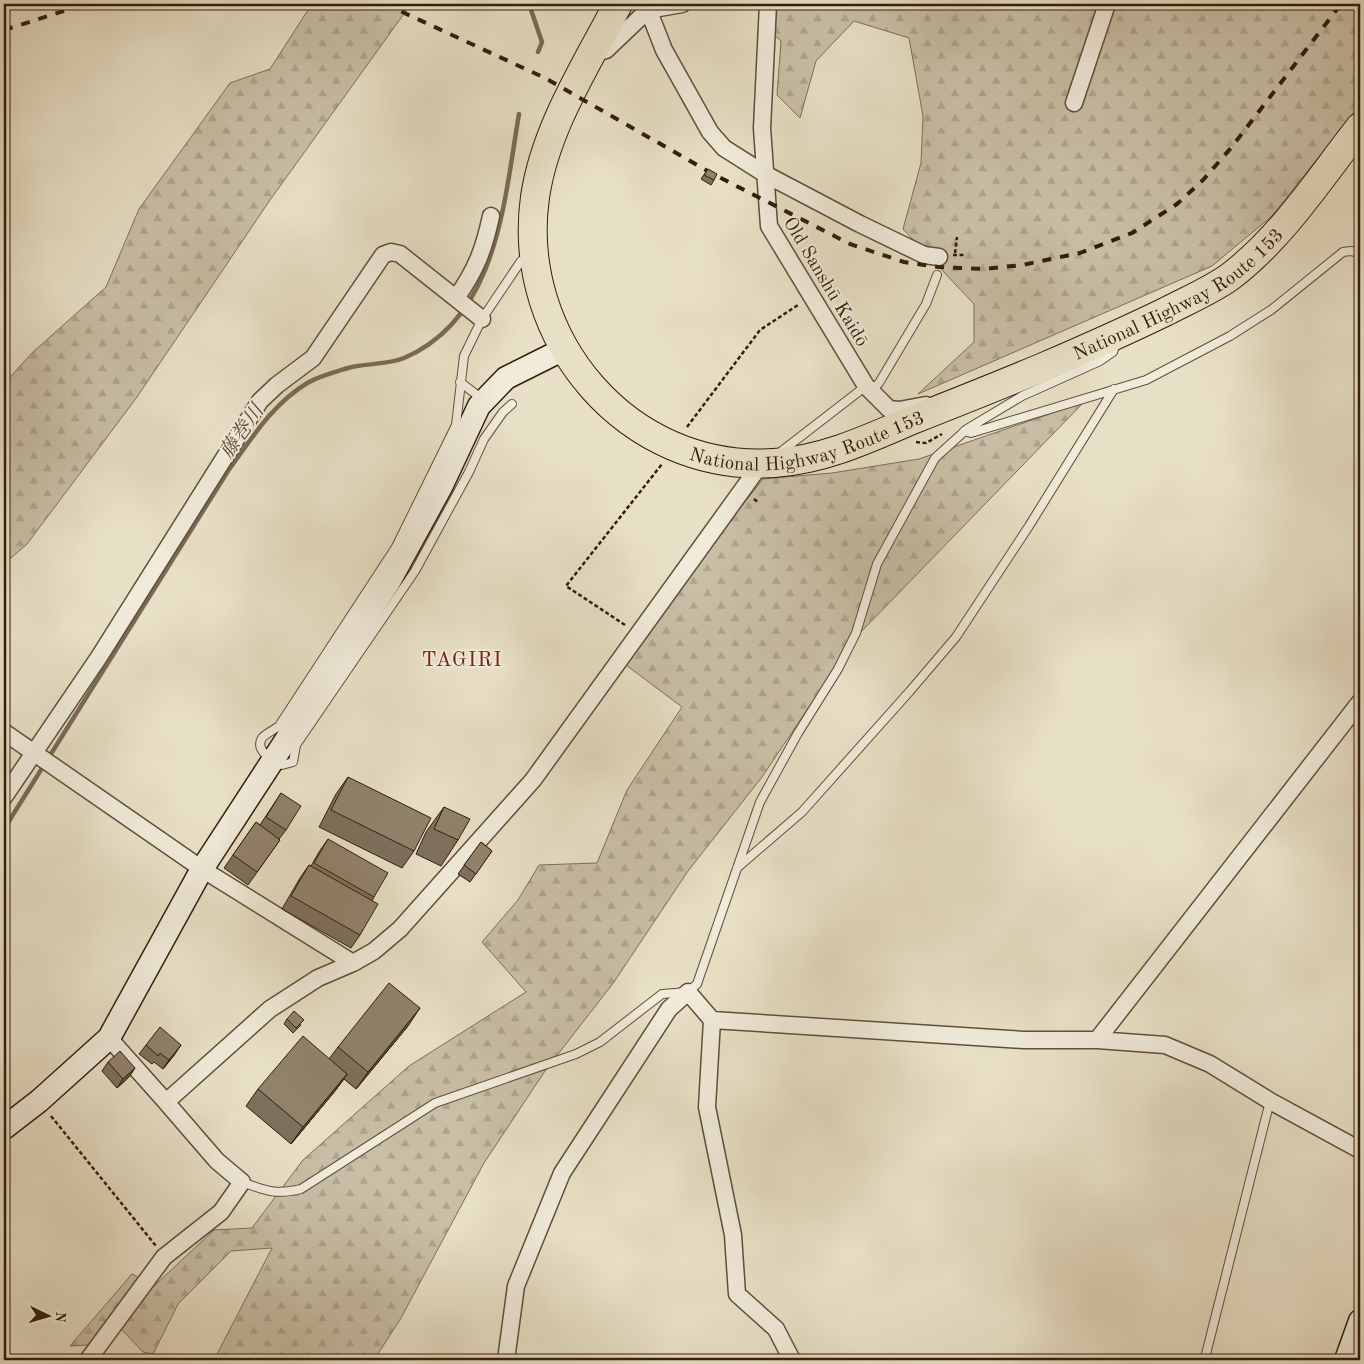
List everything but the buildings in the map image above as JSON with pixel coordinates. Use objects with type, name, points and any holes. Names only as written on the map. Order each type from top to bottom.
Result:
[{"type":"highway","name":"National Highway Route 153","points":[[618,4],[558,122],[544,158],[534,212],[533,253],[541,294],[548,315],[564,349],[581,375],[598,393],[643,432],[687,452],[728,461],[768,464],[794,461],[846,448],[1118,335],[1228,278],[1256,255],[1293,214],[1360,127]]},
{"type":"street","points":[[592,54],[606,50],[647,7],[682,4]]},
{"type":"street","name":"Old Sanshū Kaidō","points":[[768,4],[762,121],[768,226],[869,389],[889,409],[899,410],[925,405],[937,410]]},
{"type":"street","points":[[1074,103],[1107,4]]},
{"type":"street","points":[[647,7],[664,50],[710,132],[724,148],[765,174],[876,232],[924,255],[947,256]]},
{"type":"street","points":[[457,299],[472,276],[485,245],[491,216]]},
{"type":"street","points":[[4,797],[99,657],[260,401],[277,384],[313,358],[383,255],[391,252],[400,254],[477,315]]},
{"type":"street","points":[[4,1128],[39,1101],[109,1038],[202,869],[389,582],[441,487],[479,406],[506,378],[564,349]]},
{"type":"street","points":[[166,1102],[270,1009],[318,978],[353,963],[374,951],[400,929],[533,780],[638,633],[768,464]]},
{"type":"street","points":[[1097,1040],[1360,702]]},
{"type":"street","points":[[4,732],[33,754],[202,869],[353,963]]},
{"type":"street","points":[[506,1360],[516,1286],[562,1173],[669,1009],[688,992],[712,1020],[707,1107],[733,1235],[737,1294],[776,1330],[792,1360]]},
{"type":"street","points":[[712,1020],[1024,1040],[1097,1040],[1165,1045],[1210,1064],[1270,1101],[1360,1150]]},
{"type":"street","points":[[88,1360],[164,1257],[221,1212],[242,1182],[217,1162],[109,1038]]},
{"type":"street","points":[[1352,1356],[1360,1321]]},
{"type":"lane","points":[[964,431],[972,432],[1146,380],[1230,336],[1271,310],[1343,252],[1360,253]]},
{"type":"lane","points":[[512,404],[503,412],[484,439],[469,472],[415,571],[296,745],[293,762],[282,765],[272,760],[264,754],[261,741],[263,736],[279,726],[396,547],[456,425],[464,356],[477,315],[521,261]]},
{"type":"lane","points":[[768,464],[779,452],[878,383],[926,304],[937,275]]},
{"type":"lane","points":[[242,1182],[270,1192],[282,1194],[301,1189],[435,1103],[576,1054],[600,1042],[662,994],[688,992],[697,984],[735,869],[760,802],[798,733],[838,669],[856,633],[877,564],[935,458],[964,431],[1022,396],[1113,352],[1118,335]]},
{"type":"lane","points":[[460,382],[477,395]]},
{"type":"lane","points":[[735,869],[802,812],[910,691],[956,636],[1029,526],[1114,389]]},
{"type":"lane","points":[[496,407],[503,412]]},
{"type":"lane","points":[[1206,1354],[1270,1101]]},
{"type":"path","points":[[947,256],[956,236]]},
{"type":"path","points":[[682,434],[760,330],[812,296]]},
{"type":"path","points":[[638,633],[566,586],[662,464]]},
{"type":"path","points":[[39,1101],[164,1257]]},
{"type":"green space","points":[[309,4],[411,4],[270,200],[137,397],[27,544],[4,564],[4,384],[32,353],[106,287],[139,209],[230,83],[270,69],[308,10]]},
{"type":"green space","points":[[777,4],[920,4],[944,8],[944,4],[1360,4],[1360,105],[1272,216],[1212,266],[918,394],[974,342],[974,304],[903,229],[921,163],[923,116],[909,38],[854,21],[816,61],[800,118],[777,95],[781,41],[774,35]]},
{"type":"green space","points":[[1084,402],[856,637],[762,777],[688,871],[614,982],[545,1071],[484,1163],[401,1318],[374,1360],[214,1360],[272,1248],[231,1251],[178,1304],[153,1354],[143,1352],[121,1329],[105,1344],[70,1346],[132,1274],[154,1286],[214,1230],[252,1228],[303,1160],[409,1066],[526,992],[482,942],[518,900],[539,865],[597,863],[627,790],[682,707],[626,665],[688,574],[763,479],[832,473],[919,459]]},
{"type":"waterway","name":"藤巻川","points":[[529,4],[542,42],[538,52]]},
{"type":"waterway","name":"藤巻川","points":[[4,829],[228,471],[264,422],[296,390],[309,382],[348,368],[391,362],[404,358],[435,340],[460,315],[478,286],[491,254],[501,219],[519,114]]},
{"type":"railway","points":[[4,30],[86,4]]},
{"type":"railway","points":[[385,4],[545,78],[713,174],[850,244],[904,262],[938,267],[984,269],[1022,265],[1080,253],[1132,233],[1177,204],[1203,180],[1231,148],[1341,4]]},
{"type":"district","name":"TAGIRI","points":[[462,659]]}]
